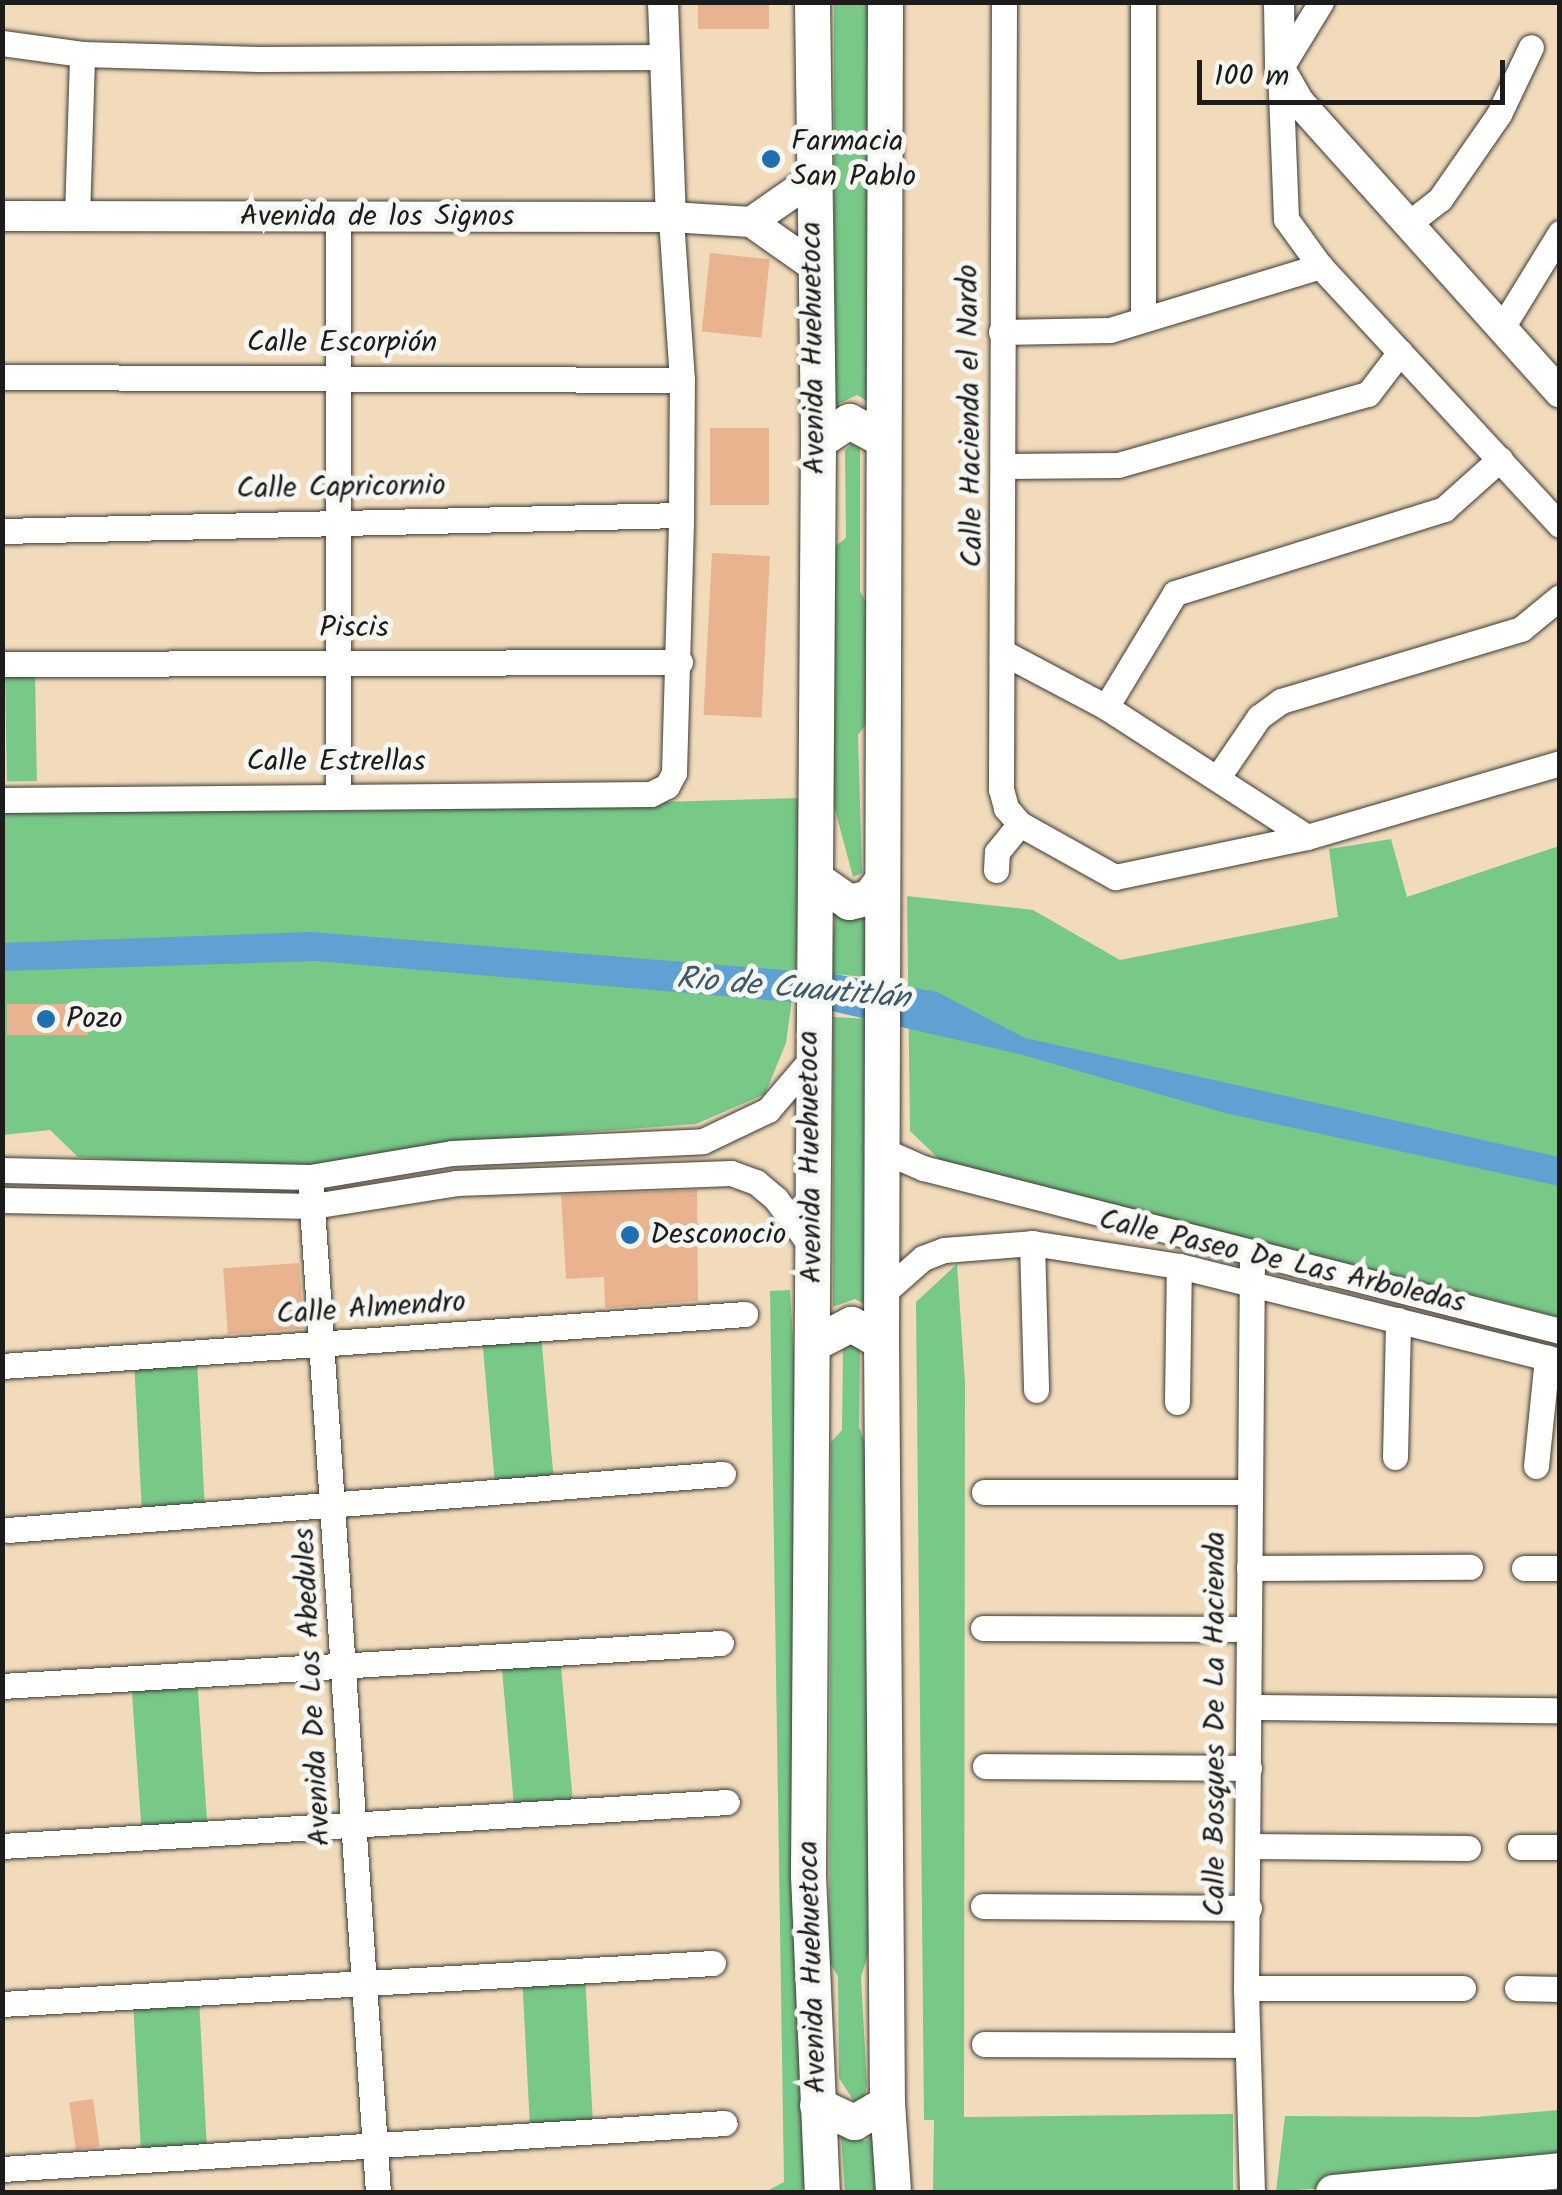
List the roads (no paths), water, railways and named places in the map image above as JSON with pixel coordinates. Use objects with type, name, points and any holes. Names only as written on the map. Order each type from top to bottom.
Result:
[{"type":"main road","name":"Avenida Huehuetoca","points":[[812,2],[810,181],[818,441],[816,879],[809,1019],[814,1343],[808,1875],[820,2189]]},
{"type":"main road","name":"Avenida Huehuetoca","points":[[885,2],[879,437],[881,1341],[887,2103],[893,2192]]},
{"type":"main road","points":[[818,441],[849,420],[866,424],[879,437]]},
{"type":"main road","points":[[816,879],[849,902],[868,897],[881,882]]},
{"type":"main road","points":[[814,1343],[851,1324],[881,1341]]},
{"type":"main road","points":[[817,2105],[854,2122],[887,2103]]},
{"type":"main road","points":[[1333,2192],[1560,2170]]},
{"type":"street","points":[[662,2],[682,380],[680,662]]},
{"type":"street","name":"Calle Hacienda el Nardo","points":[[1004,2],[1000,332],[1006,654],[1001,789],[1020,824]]},
{"type":"street","points":[[1143,2],[1144,319]]},
{"type":"street","points":[[1279,2],[1286,219],[1320,266],[1560,525]]},
{"type":"street","points":[[1280,69],[1321,2]]},
{"type":"street","points":[[2,44],[82,54],[664,58]]},
{"type":"street","points":[[1408,224],[1440,199],[1499,114],[1530,47]]},
{"type":"street","points":[[77,217],[82,54]]},
{"type":"street","points":[[1280,69],[1314,120],[1560,393]]},
{"type":"street","points":[[810,181],[751,222],[812,264]]},
{"type":"street","name":"Avenida de los Signos","points":[[2,216],[671,217],[751,222]]},
{"type":"street","points":[[338,217],[338,794]]},
{"type":"street","points":[[1501,329],[1560,233]]},
{"type":"street","points":[[1000,332],[1110,330],[1320,266]]},
{"type":"street","points":[[1003,466],[1118,466],[1368,394],[1400,352]]},
{"type":"street","name":"Calle Escorpión","points":[[2,377],[336,374],[682,380]]},
{"type":"street","points":[[1106,706],[1175,593],[1444,509],[1500,459]]},
{"type":"street","name":"Calle Capricornio","points":[[2,531],[338,520],[682,515]]},
{"type":"street","points":[[1218,777],[1258,717],[1280,701],[1521,629],[1560,597]]},
{"type":"street","points":[[1006,654],[1106,706],[1307,837]]},
{"type":"street","name":"Piscis","points":[[15,664],[680,662]]},
{"type":"street","name":"Calle Estrellas","points":[[2,800],[651,794],[668,786],[674,773],[680,662]]},
{"type":"street","points":[[996,870],[997,852],[1020,824],[1114,877],[1307,837],[1560,763]]},
{"type":"street","points":[[2,1170],[310,1178],[452,1153],[712,1139],[768,1110],[809,1062]]},
{"type":"street","name":"Calle Paseo De Las Arboledas","points":[[882,1150],[923,1168],[1252,1256],[1560,1330]]},
{"type":"street","points":[[452,1153],[456,1183]]},
{"type":"street","points":[[2,1200],[313,1206],[456,1183],[731,1173],[756,1182],[776,1200],[811,1246]]},
{"type":"street","name":"Avenida De Los Abedules","points":[[310,1178],[335,1505],[378,2192]]},
{"type":"street","points":[[1032,1244],[1036,1390]]},
{"type":"street","name":"Calle Paseo De Las Arboledas","points":[[882,1294],[923,1258],[944,1250],[1032,1244],[1179,1266],[1553,1360]]},
{"type":"street","name":"Calle Bosques De La Hacienda","points":[[1252,1256],[1246,1988],[1252,2192]]},
{"type":"street","points":[[1176,1402],[1179,1266]]},
{"type":"street","name":"Calle Almendro","points":[[2,1366],[745,1314]]},
{"type":"street","points":[[1395,1457],[1398,1320]]},
{"type":"street","points":[[1536,1466],[1553,1360]]},
{"type":"street","points":[[8,1530],[723,1474]]},
{"type":"street","points":[[984,1492],[1249,1492]]},
{"type":"street","points":[[1249,1568],[1470,1566]]},
{"type":"street","points":[[1524,1568],[1560,1568]]},
{"type":"street","points":[[983,1628],[1249,1629]]},
{"type":"street","points":[[2,1686],[342,1661],[721,1644]]},
{"type":"street","points":[[1249,1708],[1560,1710]]},
{"type":"street","points":[[985,1766],[1249,1768]]},
{"type":"street","points":[[2,1846],[563,1815],[727,1802]]},
{"type":"street","points":[[1249,1846],[1468,1848]]},
{"type":"street","points":[[1520,1847],[1560,1847]]},
{"type":"street","points":[[983,1906],[1249,1908]]},
{"type":"street","points":[[2,2004],[552,1968],[713,1963]]},
{"type":"street","points":[[1246,1988],[1463,1988]]},
{"type":"street","points":[[1517,1988],[1560,1989]]},
{"type":"street","points":[[984,2044],[1247,2046]]},
{"type":"street","points":[[2,2169],[725,2123]]},
{"type":"water","name":"Rio de Cuautitlán","points":[[311,932],[834,974],[937,992],[1025,1038],[1559,1157],[1559,1186],[1225,1113],[1019,1054],[792,1002],[317,961],[3,971],[2,943]]},
{"type":"place","name":"Farmacia San Pablo","points":[[771,159]]},
{"type":"place","name":"Pozo","points":[[46,1019]]},
{"type":"place","name":"Desconocio","points":[[630,1235]]}]
